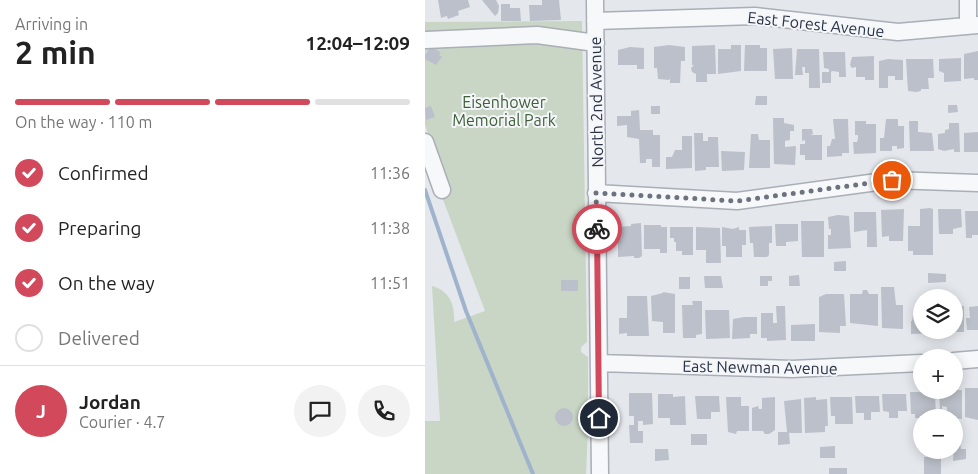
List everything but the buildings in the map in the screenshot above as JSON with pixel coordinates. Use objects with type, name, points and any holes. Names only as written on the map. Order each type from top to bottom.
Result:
[{"type":"street","name":"North 2nd Avenue","points":[[595,0],[599,474]]},
{"type":"street","points":[[968,0],[973,25]]},
{"type":"street","name":"East Forest Avenue","points":[[595,21],[755,16],[898,32],[973,25]]},
{"type":"street","points":[[426,40],[537,35],[596,43]]},
{"type":"street","points":[[425,142],[442,190]]},
{"type":"street","points":[[596,193],[737,201],[892,180],[978,183]]},
{"type":"street","points":[[963,360],[978,359]]},
{"type":"street","name":"East Newman Avenue","points":[[599,362],[791,369],[913,363]]},
{"type":"green space","name":"Eisenhower Memorial Park","points":[[582,21],[587,342],[581,347],[581,352],[588,357],[586,474],[425,474],[425,421],[440,421],[432,286],[447,295],[454,310],[454,322],[485,311],[442,197],[449,194],[425,125],[425,22]]},
{"type":"waterway","points":[[425,190],[466,311],[533,474]]},
{"type":"way so far","points":[[597,229],[596,193],[737,201],[892,180]]},
{"type":"route","points":[[597,229],[599,418]]}]
